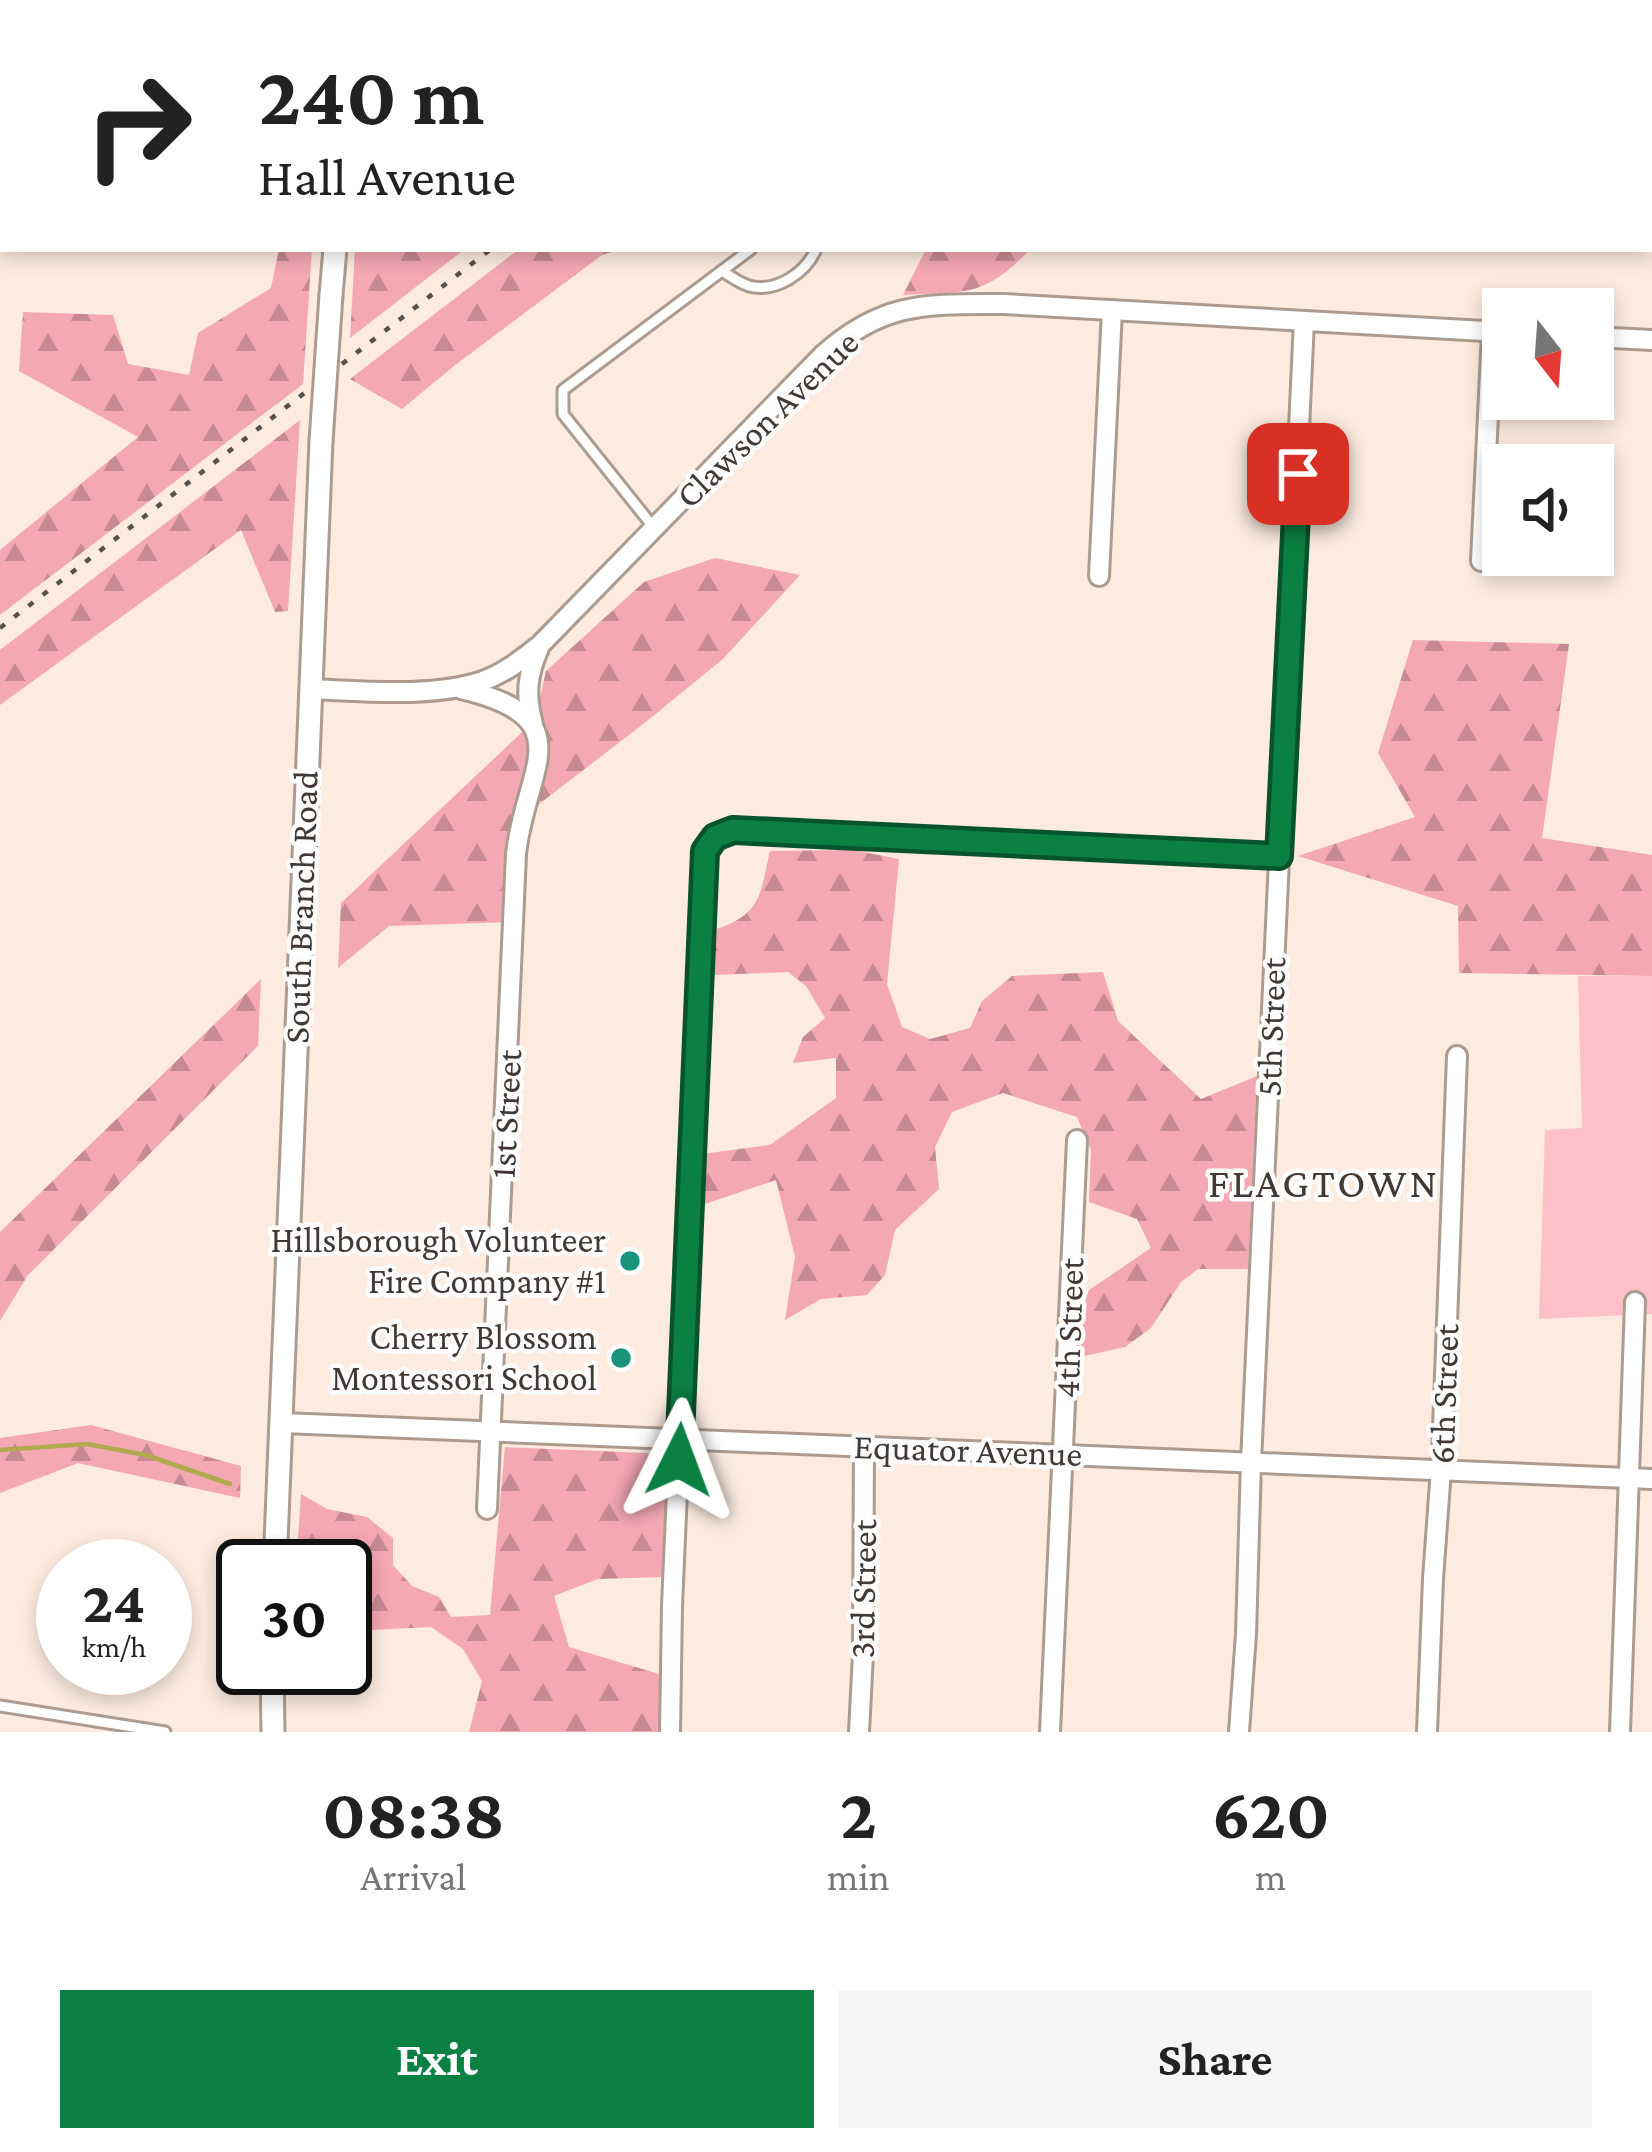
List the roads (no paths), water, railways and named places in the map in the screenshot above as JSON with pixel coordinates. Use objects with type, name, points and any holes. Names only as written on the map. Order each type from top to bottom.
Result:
[{"type":"street","name":"South Branch Road","points":[[277,1539],[321,441],[335,252]]},
{"type":"street","name":"Clawson Avenue","points":[[310,689],[434,690],[499,674],[540,645],[823,356],[849,332],[884,314],[946,304],[1482,331]]},
{"type":"street","points":[[1099,576],[1112,310]]},
{"type":"street","name":"5th Street","points":[[1239,1732],[1304,321]]},
{"type":"street","points":[[1614,338],[1652,340]]},
{"type":"street","points":[[1481,562],[1491,420]]},
{"type":"street","name":"1st Street","points":[[487,1509],[516,854],[518,828],[539,760],[526,685],[540,645]]},
{"type":"street","points":[[456,688],[492,696],[533,724]]},
{"type":"street","points":[[670,1732],[705,851],[715,837],[733,830],[1279,856]]},
{"type":"street","name":"6th Street","points":[[1427,1732],[1457,1055]]},
{"type":"street","name":"4th Street","points":[[1050,1732],[1077,1140]]},
{"type":"street","points":[[1620,1732],[1635,1302]]},
{"type":"street","name":"Equator Avenue","points":[[283,1423],[1652,1479]]},
{"type":"street","name":"3rd Street","points":[[859,1732],[864,1446]]},
{"type":"street","points":[[273,1695],[274,1732]]},
{"type":"lane","points":[[655,529],[563,413],[563,390],[747,252]]},
{"type":"lane","points":[[722,271],[744,285],[769,287],[808,265],[814,252]]},
{"type":"lane","points":[[0,1706],[165,1732]]},
{"type":"waterway","points":[[0,1450],[87,1444],[146,1455],[230,1484]]},
{"type":"railway","points":[[0,628],[487,252]]},
{"type":"place","name":"Hillsborough Volunteer Fire Company #1","points":[[630,1261]]},
{"type":"place","name":"Cherry Blossom Montessori School","points":[[621,1358]]},
{"type":"district","name":"FLAGTOWN","points":[[1324,1182]]}]
